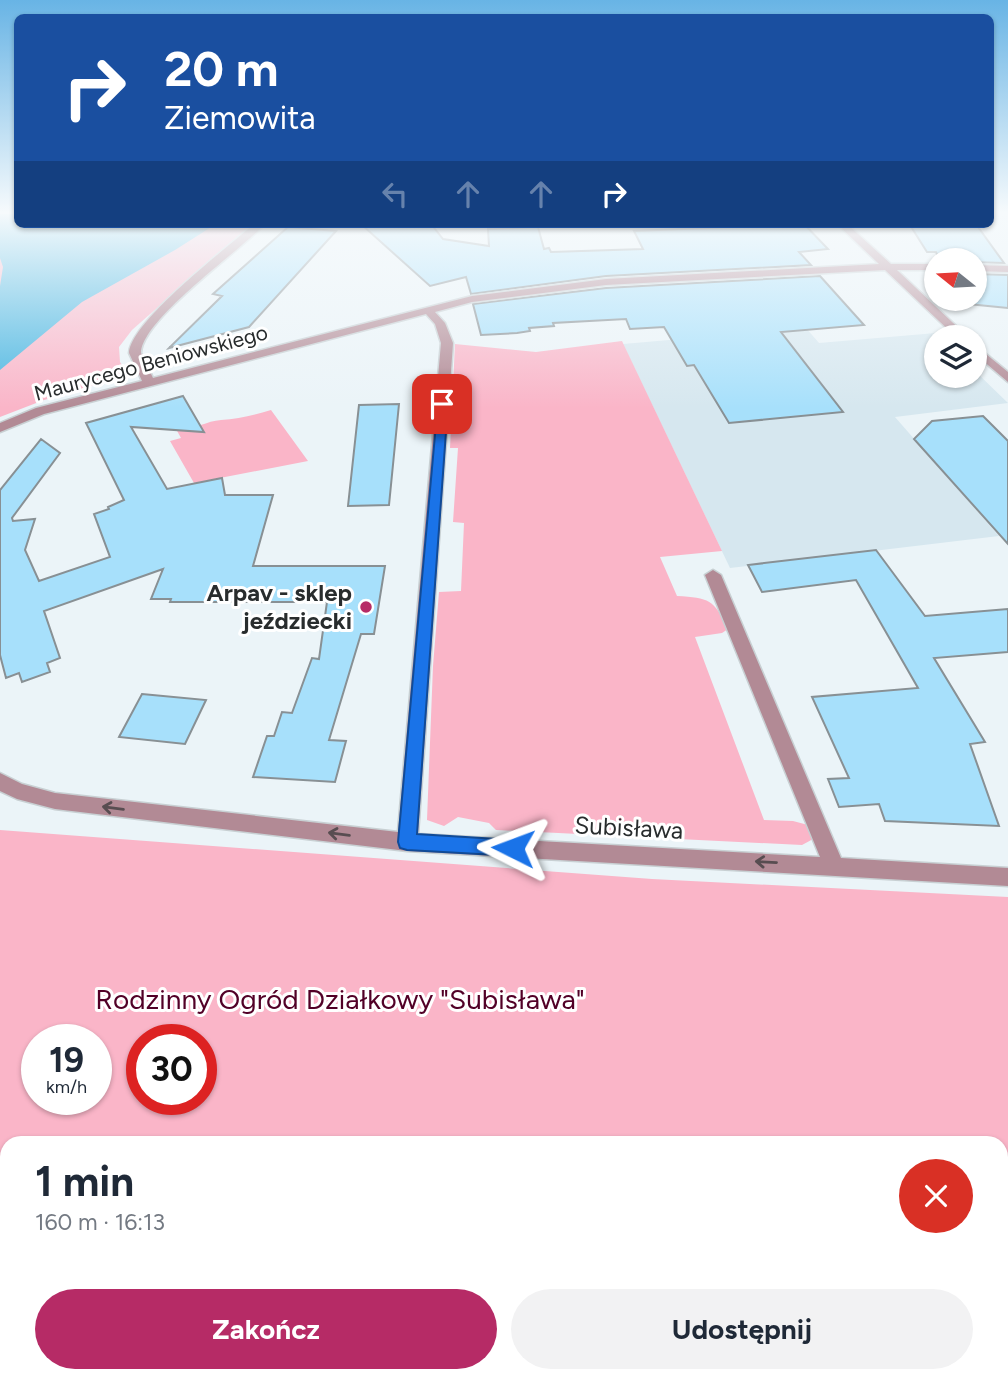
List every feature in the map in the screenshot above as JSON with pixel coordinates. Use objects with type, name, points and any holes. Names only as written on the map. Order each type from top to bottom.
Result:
[{"type":"street","points":[[149,382],[135,358],[135,344],[150,321],[198,278]]},
{"type":"street","name":"Maurycego Beniowskiego","points":[[0,428],[40,411],[427,309],[497,295],[591,283],[675,278]]},
{"type":"street","points":[[900,278],[950,325]]},
{"type":"street","points":[[407,842],[447,343],[440,323],[427,309]]},
{"type":"street","points":[[987,358],[1008,358]]},
{"type":"street","points":[[987,360],[1008,378]]},
{"type":"street","points":[[713,575],[834,866]]},
{"type":"street","name":"Subisława","points":[[0,781],[17,791],[55,801],[407,842],[1008,877]]},
{"type":"shaded area","points":[[806,328],[819,343],[924,334],[924,388],[987,388],[987,383],[1008,403],[895,417],[999,536],[730,568],[623,344]]},
{"type":"green space","points":[[0,278],[190,278],[132,330],[119,347],[120,362],[126,371],[121,373],[119,378],[44,400],[0,417]]},
{"type":"green space","points":[[622,341],[722,551],[660,557],[677,596],[709,602],[719,611],[728,629],[722,633],[695,637],[764,820],[793,821],[808,825],[815,838],[802,845],[496,830],[489,823],[458,817],[444,826],[427,820],[433,666],[439,592],[461,591],[464,523],[453,522],[458,448],[450,448],[455,344],[536,352]]},
{"type":"green space","points":[[271,410],[308,461],[194,483],[170,441],[181,438],[176,429],[187,429]]},
{"type":"green space","name":"Rodzinny Ogród Działkowy \"Subisława\"","points":[[0,830],[652,879],[1008,897],[1008,1136],[0,1136]]},
{"type":"water","points":[[1,278],[124,278],[82,302],[0,370]]},
{"type":"building","points":[[230,278],[293,278],[249,327],[169,348],[222,296],[213,294]]},
{"type":"building","points":[[422,278],[460,278],[430,286]]},
{"type":"building","points":[[466,278],[587,278],[471,294]]},
{"type":"building","points":[[822,278],[864,325],[781,332],[843,412],[729,423],[694,365],[687,366],[664,327],[630,329],[626,319],[553,323],[554,326],[529,328],[530,331],[481,335],[473,304],[606,288]]},
{"type":"building","points":[[987,278],[1008,278],[1008,308],[987,306]]},
{"type":"building","points":[[183,396],[204,432],[131,427],[167,489],[222,478],[225,495],[273,495],[253,566],[385,566],[374,634],[361,634],[329,740],[346,741],[335,782],[253,777],[267,736],[274,736],[282,712],[292,713],[312,658],[319,659],[327,602],[170,602],[171,599],[151,599],[163,569],[44,611],[60,658],[47,663],[50,672],[22,682],[19,673],[6,678],[0,655],[0,490],[41,439],[60,453],[12,518],[13,521],[35,519],[25,550],[39,581],[110,557],[94,514],[124,500],[86,423]]},
{"type":"building","points":[[399,404],[389,505],[348,506],[359,405]]},
{"type":"building","points":[[983,416],[1008,441],[1008,544],[914,439],[932,421]]},
{"type":"building","points":[[876,550],[925,616],[1008,609],[1008,652],[934,658],[985,742],[970,744],[999,826],[885,821],[879,804],[839,807],[828,779],[849,778],[812,697],[918,688],[856,580],[762,592],[748,565]]},
{"type":"building","points":[[142,694],[206,700],[185,744],[119,737]]},
{"type":"place","name":"Arpav - sklep jeździecki","points":[[366,607]]},
{"type":"route","points":[[442,404],[407,842],[513,848]]}]
